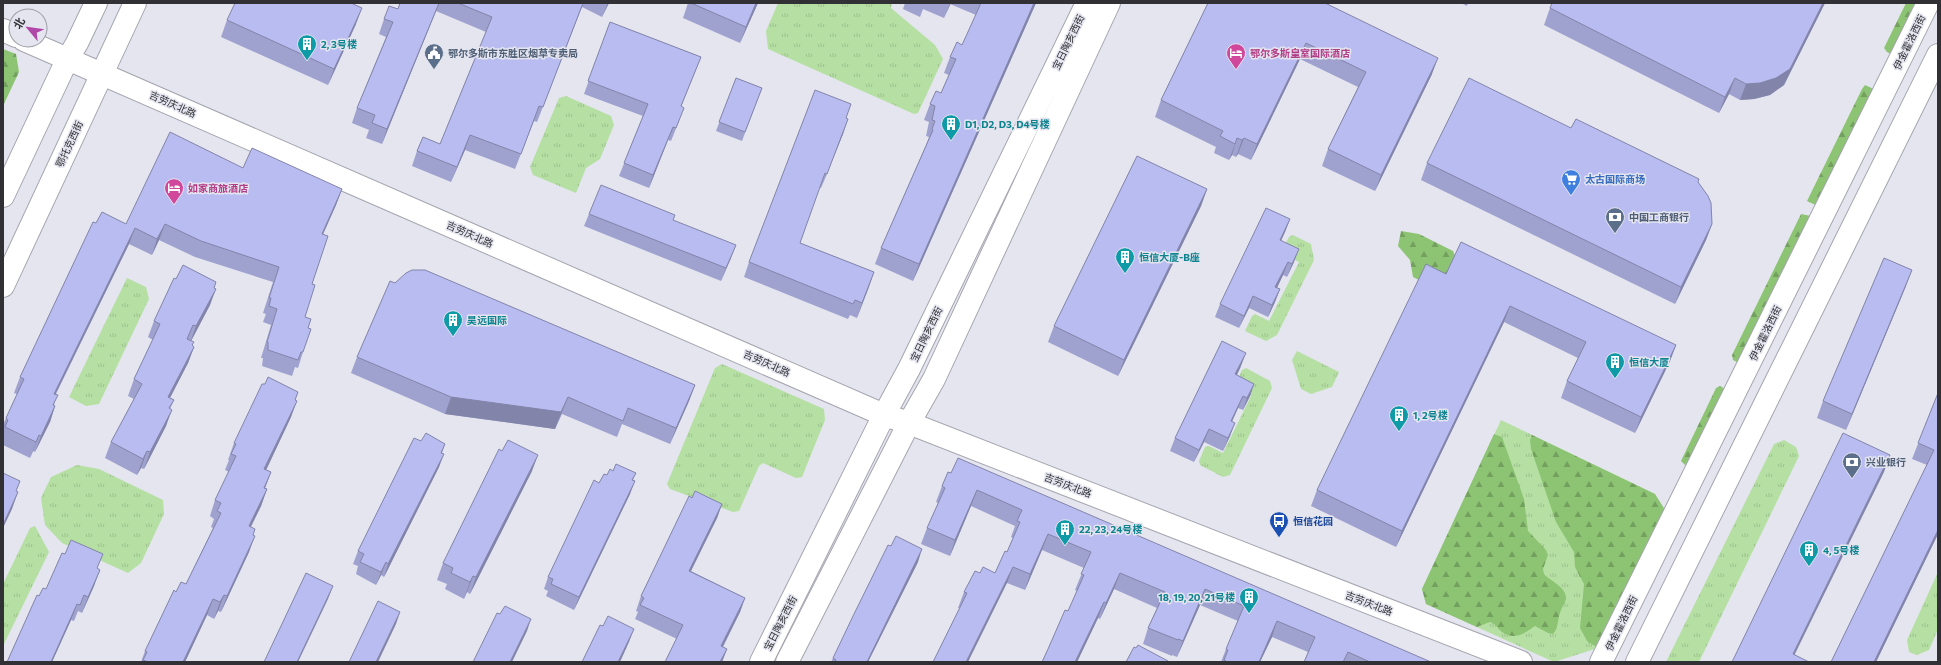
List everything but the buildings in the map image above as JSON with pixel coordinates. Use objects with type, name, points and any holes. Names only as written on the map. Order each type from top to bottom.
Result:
[{"type":"street","points":[[3,196],[67,60],[78,43],[96,3]]},
{"type":"street","name":"鄂托克西街","points":[[3,286],[135,3]]},
{"type":"street","name":"宝日陶亥西街","points":[[761,662],[884,414],[909,369],[1086,3]]},
{"type":"street","name":"宝日陶亥西街","points":[[787,662],[909,423],[934,379],[1109,3]]},
{"type":"street","name":"伊金霍洛西街","points":[[1601,662],[1928,3]]},
{"type":"street","name":"吉劳庆北路","points":[[41,48],[67,60],[102,73],[884,414],[1521,662]]},
{"type":"street","points":[[1637,662],[1938,55]]},
{"type":"green space","points":[[778,3],[892,3],[891,8],[935,45],[943,59],[918,113],[914,114],[768,49],[766,31]]},
{"type":"green space","points":[[1906,3],[1920,3],[1894,56],[1887,52],[1884,48]]},
{"type":"green space","points":[[3,49],[16,54],[19,72],[3,106]]},
{"type":"green space","points":[[1865,85],[1878,91],[1822,208],[1807,201]]},
{"type":"green space","points":[[566,96],[611,116],[614,125],[600,159],[586,168],[576,193],[533,175],[530,167],[559,98]]},
{"type":"green space","points":[[1801,214],[1811,216],[1739,363],[1733,360],[1732,355]]},
{"type":"green space","points":[[1401,231],[1419,234],[1453,251],[1456,258],[1440,291],[1413,277],[1410,260],[1398,246]]},
{"type":"green space","points":[[1293,235],[1311,244],[1314,260],[1277,335],[1266,341],[1245,331],[1252,316],[1255,314],[1269,321],[1299,262],[1283,254],[1282,250],[1289,237]]},
{"type":"green space","points":[[127,278],[146,287],[149,299],[99,404],[86,406],[69,397]]},
{"type":"green space","points":[[1297,351],[1339,372],[1332,387],[1311,394],[1301,389],[1292,360]]},
{"type":"green space","points":[[722,364],[824,409],[825,420],[802,477],[796,478],[763,463],[759,466],[739,511],[733,512],[670,489],[667,484],[715,368]]},
{"type":"green space","points":[[1246,368],[1270,381],[1272,388],[1230,475],[1223,477],[1200,465],[1199,461],[1205,447],[1209,446],[1223,453],[1251,396],[1236,388],[1235,385],[1242,370]]},
{"type":"green space","points":[[1720,386],[1725,389],[1687,467],[1681,461],[1716,388]]},
{"type":"green space","points":[[1501,420],[1655,494],[1598,648],[1554,662],[1426,604],[1422,589]]},
{"type":"green space","points":[[1494,434],[1502,437],[1524,499],[1528,531],[1546,550],[1548,555],[1543,569],[1544,574],[1558,585],[1566,595],[1556,629],[1553,634],[1535,626],[1519,635],[1506,635],[1490,622],[1477,627],[1426,604],[1422,589]]},
{"type":"green space","points":[[1532,435],[1655,494],[1667,513],[1598,648],[1587,641],[1580,628],[1584,584],[1575,567],[1574,552],[1556,522],[1531,449],[1530,440]]},
{"type":"green space","points":[[1784,440],[1796,447],[1799,456],[1699,662],[1666,662],[1774,444]]},
{"type":"green space","points":[[77,465],[99,469],[163,500],[164,514],[141,563],[128,573],[62,543],[45,525],[41,498],[51,477]]},
{"type":"green space","points":[[35,526],[49,552],[3,646],[3,584],[30,528]]},
{"type":"green space","points":[[1938,572],[1938,629],[1929,650],[1917,655],[1909,652],[1907,640]]},
{"type":"place","name":"2, 3号楼","points":[[307,61]]},
{"type":"place","name":"鄂尔多斯市东胜区烟草专卖局","points":[[434,70]]},
{"type":"place","name":"鄂尔多斯皇室国际酒店","points":[[1236,70]]},
{"type":"place","name":"D1, D2, D3, D4号楼","points":[[951,141]]},
{"type":"place","name":"太古国际商场","points":[[1571,196]]},
{"type":"place","name":"如家商旅酒店","points":[[174,205]]},
{"type":"place","name":"中国工商银行","points":[[1615,234]]},
{"type":"place","name":"恒信大厦-B座","points":[[1125,274]]},
{"type":"place","name":"昊远国际","points":[[453,337]]},
{"type":"place","name":"恒信大厦","points":[[1615,379]]},
{"type":"place","name":"1, 2号楼","points":[[1399,432]]},
{"type":"place","name":"兴业银行","points":[[1852,479]]},
{"type":"place","name":"恒信花园","points":[[1279,538]]},
{"type":"place","name":"22, 23, 24号楼","points":[[1065,546]]},
{"type":"place","name":"4, 5号楼","points":[[1809,567]]},
{"type":"place","name":"18, 19, 20, 21号楼","points":[[1249,614]]}]
